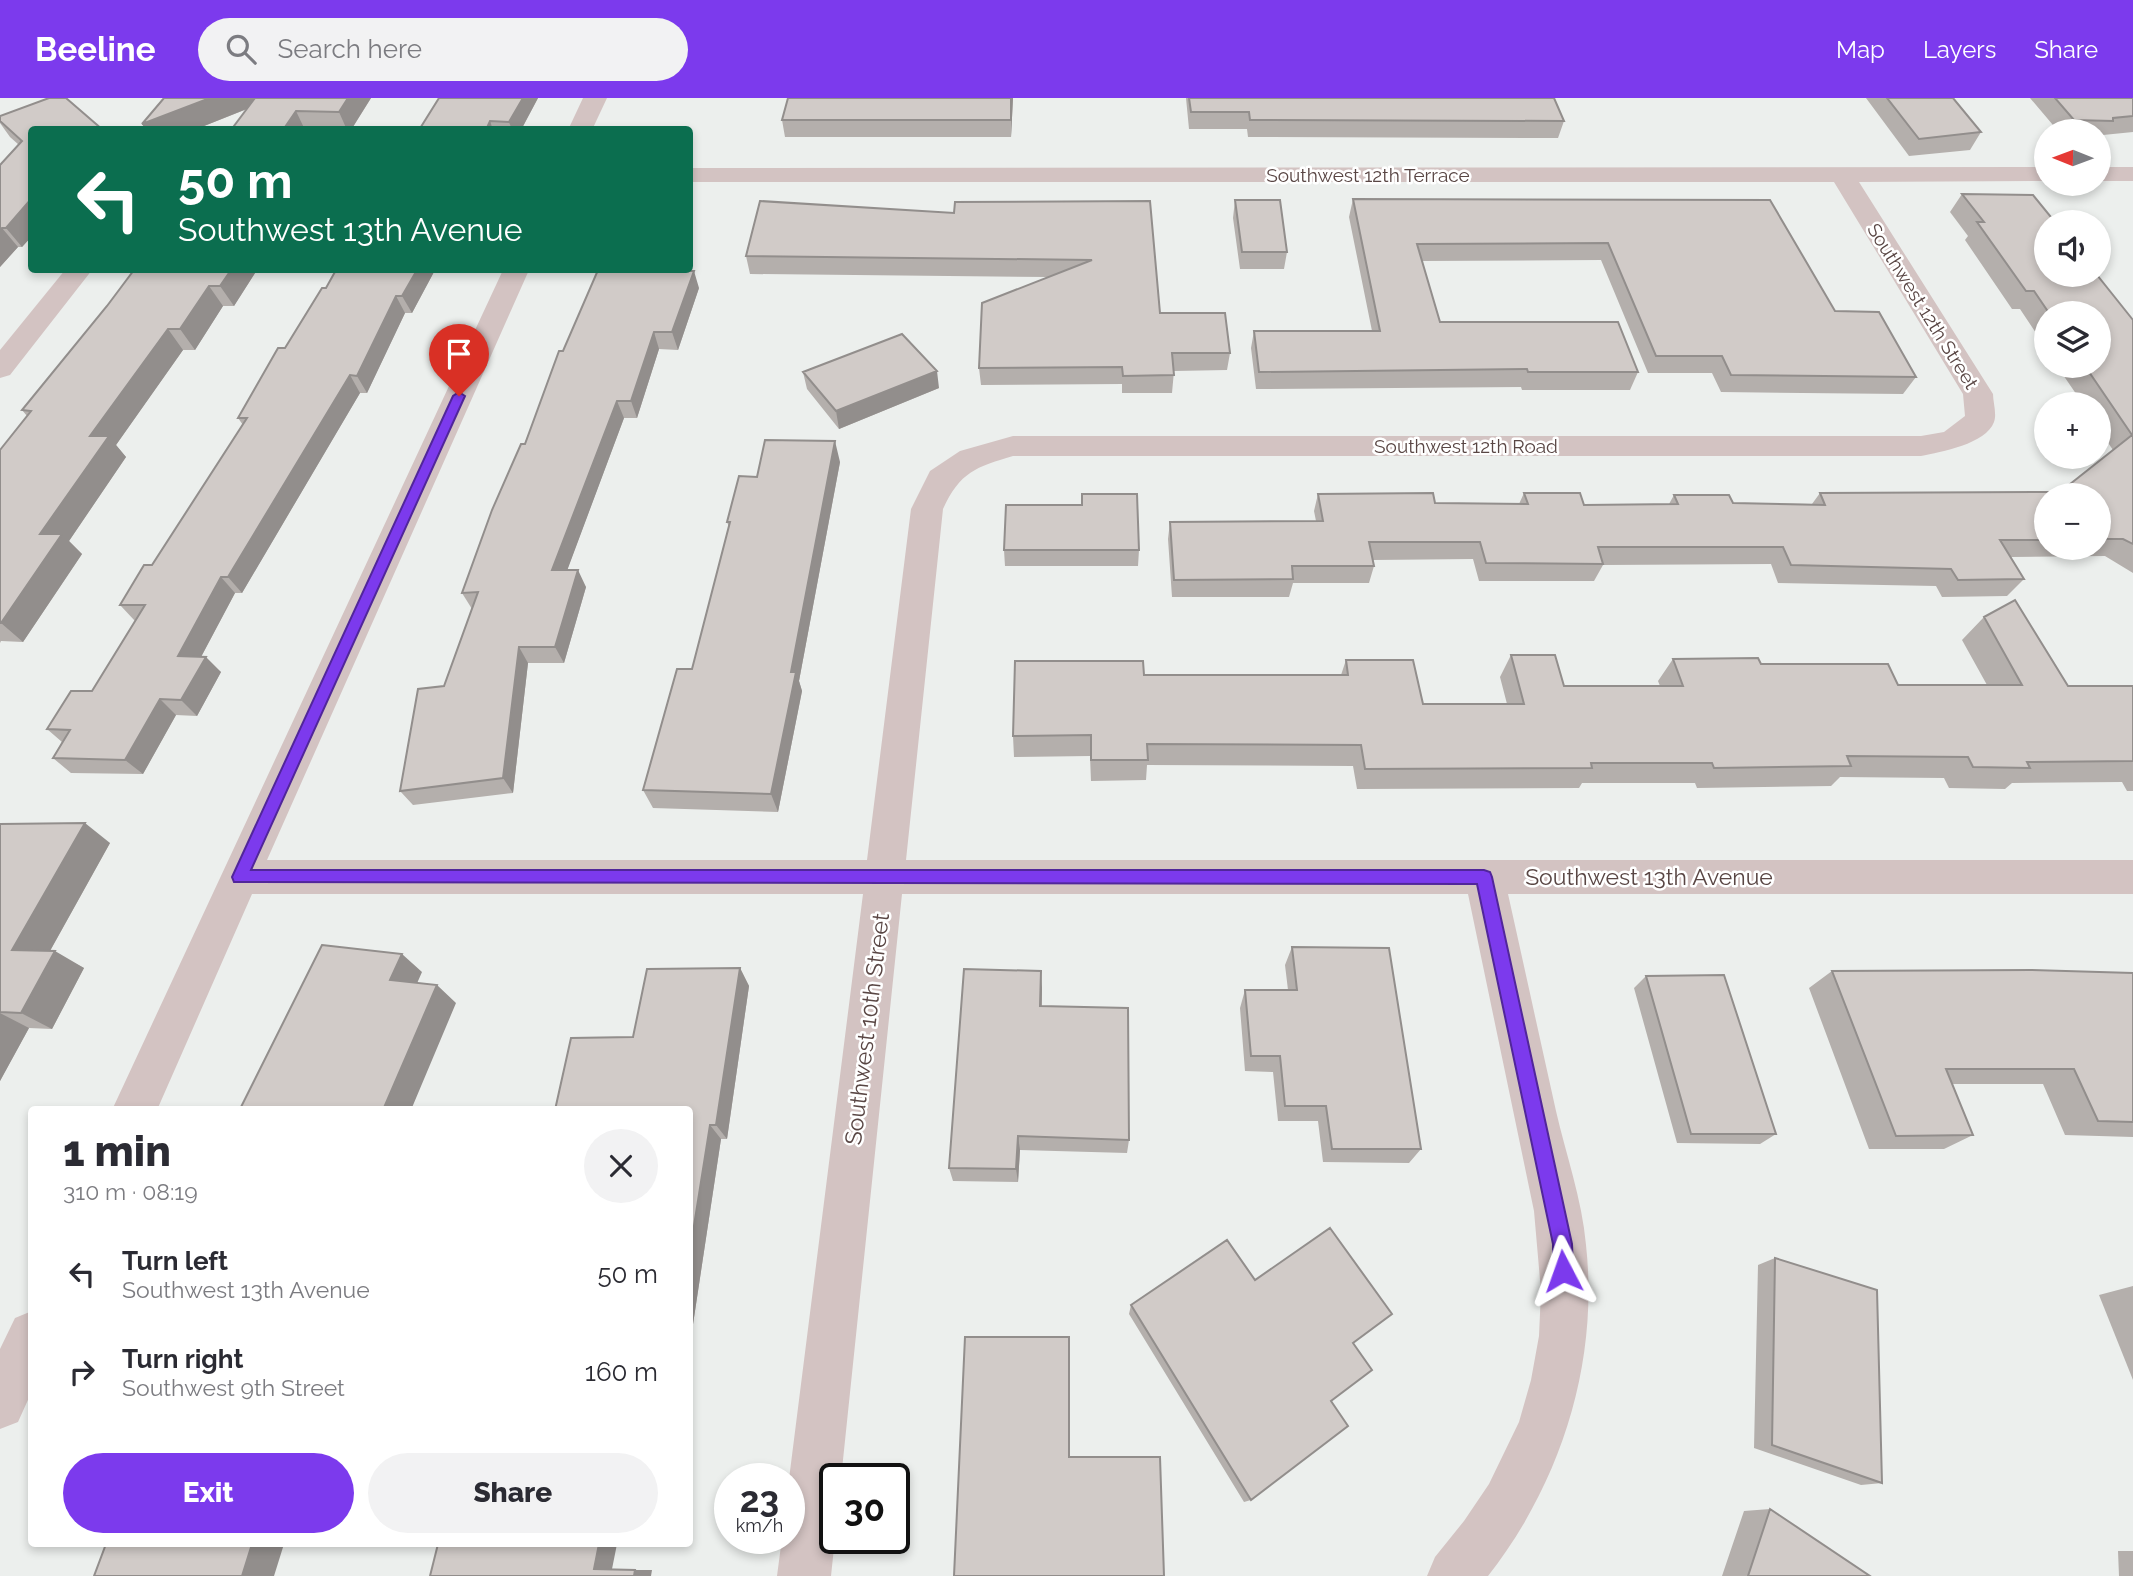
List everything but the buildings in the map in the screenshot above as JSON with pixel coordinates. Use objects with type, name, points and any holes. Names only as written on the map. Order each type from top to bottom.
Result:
[{"type":"street","points":[[582,126],[595,98]]},
{"type":"street","name":"Southwest 12th Street","points":[[1842,174],[1978,394],[1980,420],[1962,436]]},
{"type":"street","name":"Southwest 12th Terrace","points":[[693,175],[2034,174]]},
{"type":"street","points":[[2111,174],[2133,174]]},
{"type":"street","points":[[0,369],[77,273]]},
{"type":"street","points":[[136,1106],[515,273]]},
{"type":"street","name":"Southwest 12th Road","points":[[971,458],[1013,446],[1921,446],[1962,436]]},
{"type":"street","name":"Southwest 10th Street","points":[[804,1576],[927,509],[941,479],[971,458]]},
{"type":"street","name":"Southwest 13th Avenue","points":[[240,877],[2133,877]]},
{"type":"street","points":[[1454,1576],[1476,1550],[1521,1481],[1552,1405],[1565,1324],[1563,1244],[1484,877]]},
{"type":"street","points":[[0,1404],[28,1344]]},
{"type":"route","points":[[459,396],[240,877],[1484,877],[1563,1244],[1563,1271]]}]
